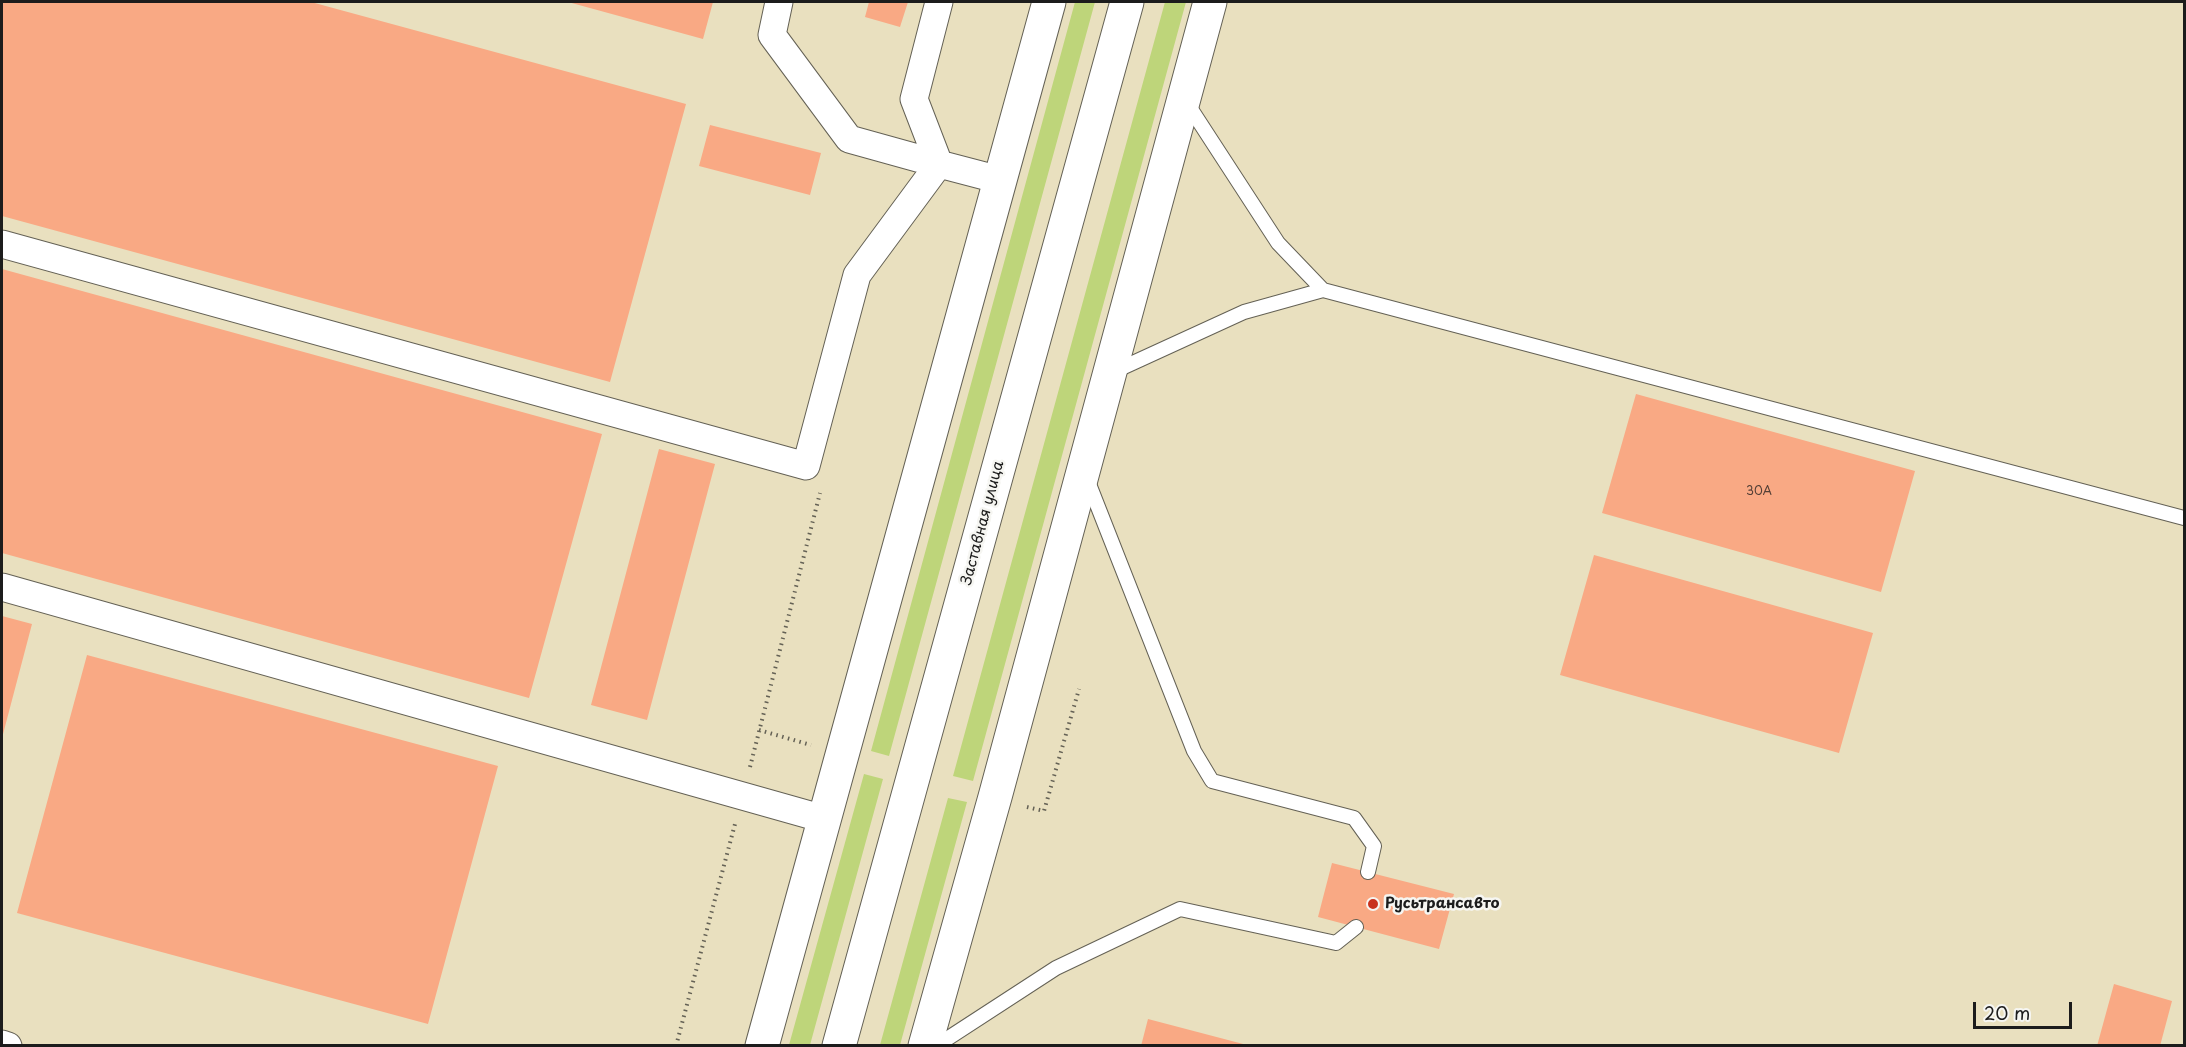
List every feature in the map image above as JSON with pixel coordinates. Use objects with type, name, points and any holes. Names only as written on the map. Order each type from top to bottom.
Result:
[{"type":"main road","points":[[762,1046],[1048,2]]},
{"type":"main road","name":"Заставная улица","points":[[839,1046],[1127,2]]},
{"type":"main road","points":[[925,1046],[995,797],[1082,468],[1210,2]]},
{"type":"street","points":[[779,2],[772,35],[849,139],[1000,180]]},
{"type":"street","points":[[939,2],[914,99],[939,164]]},
{"type":"street","points":[[2,244],[806,466],[857,276],[939,164]]},
{"type":"street","points":[[2,587],[824,819]]},
{"type":"street","points":[[2,1044],[8,1046]]},
{"type":"lane","points":[[1183,98],[1278,243],[1323,290]]},
{"type":"lane","points":[[1108,374],[1244,312],[1323,290],[2184,518]]},
{"type":"lane","points":[[1082,468],[1194,751],[1212,781],[1354,818],[1374,846],[1368,872]]},
{"type":"lane","points":[[936,1046],[1056,968],[1180,909],[1336,943],[1356,927]]},
{"type":"path","points":[[676,1046],[821,495],[806,466]]},
{"type":"path","points":[[1021,805],[1044,811],[1079,689]]},
{"type":"path","points":[[759,730],[817,747]]},
{"type":"green space","points":[[1075,2],[1095,2],[889,756],[871,751]]},
{"type":"green space","points":[[1165,2],[1186,2],[973,781],[953,776]]},
{"type":"green space","points":[[864,774],[883,779],[810,1045],[789,1045]]},
{"type":"green space","points":[[948,798],[967,802],[900,1045],[880,1045]]},
{"type":"building","points":[[2,2],[311,2],[686,104],[610,382],[2,216]]},
{"type":"building","points":[[568,2],[713,2],[703,39]]},
{"type":"building","points":[[869,2],[908,2],[900,27],[865,17]]},
{"type":"building","points":[[710,125],[821,153],[810,195],[699,166]]},
{"type":"building","points":[[2,269],[602,434],[529,698],[2,553]]},
{"type":"building","points":[[1636,394],[1915,471],[1881,592],[1602,513]]},
{"type":"building","points":[[659,449],[715,464],[647,720],[591,705]]},
{"type":"building","points":[[1594,555],[1873,633],[1839,753],[1560,675]]},
{"type":"building","points":[[2,616],[32,624],[2,738]]},
{"type":"building","points":[[87,655],[498,766],[428,1024],[17,913]]},
{"type":"building","points":[[1332,863],[1454,894],[1439,949],[1318,917]]},
{"type":"building","points":[[2114,984],[2172,1001],[2160,1046],[2097,1046]]},
{"type":"building","points":[[1148,1019],[1247,1045],[1247,1046],[1141,1046]]},
{"type":"place","name":"Русьтрансавто","points":[[1373,904]]}]
